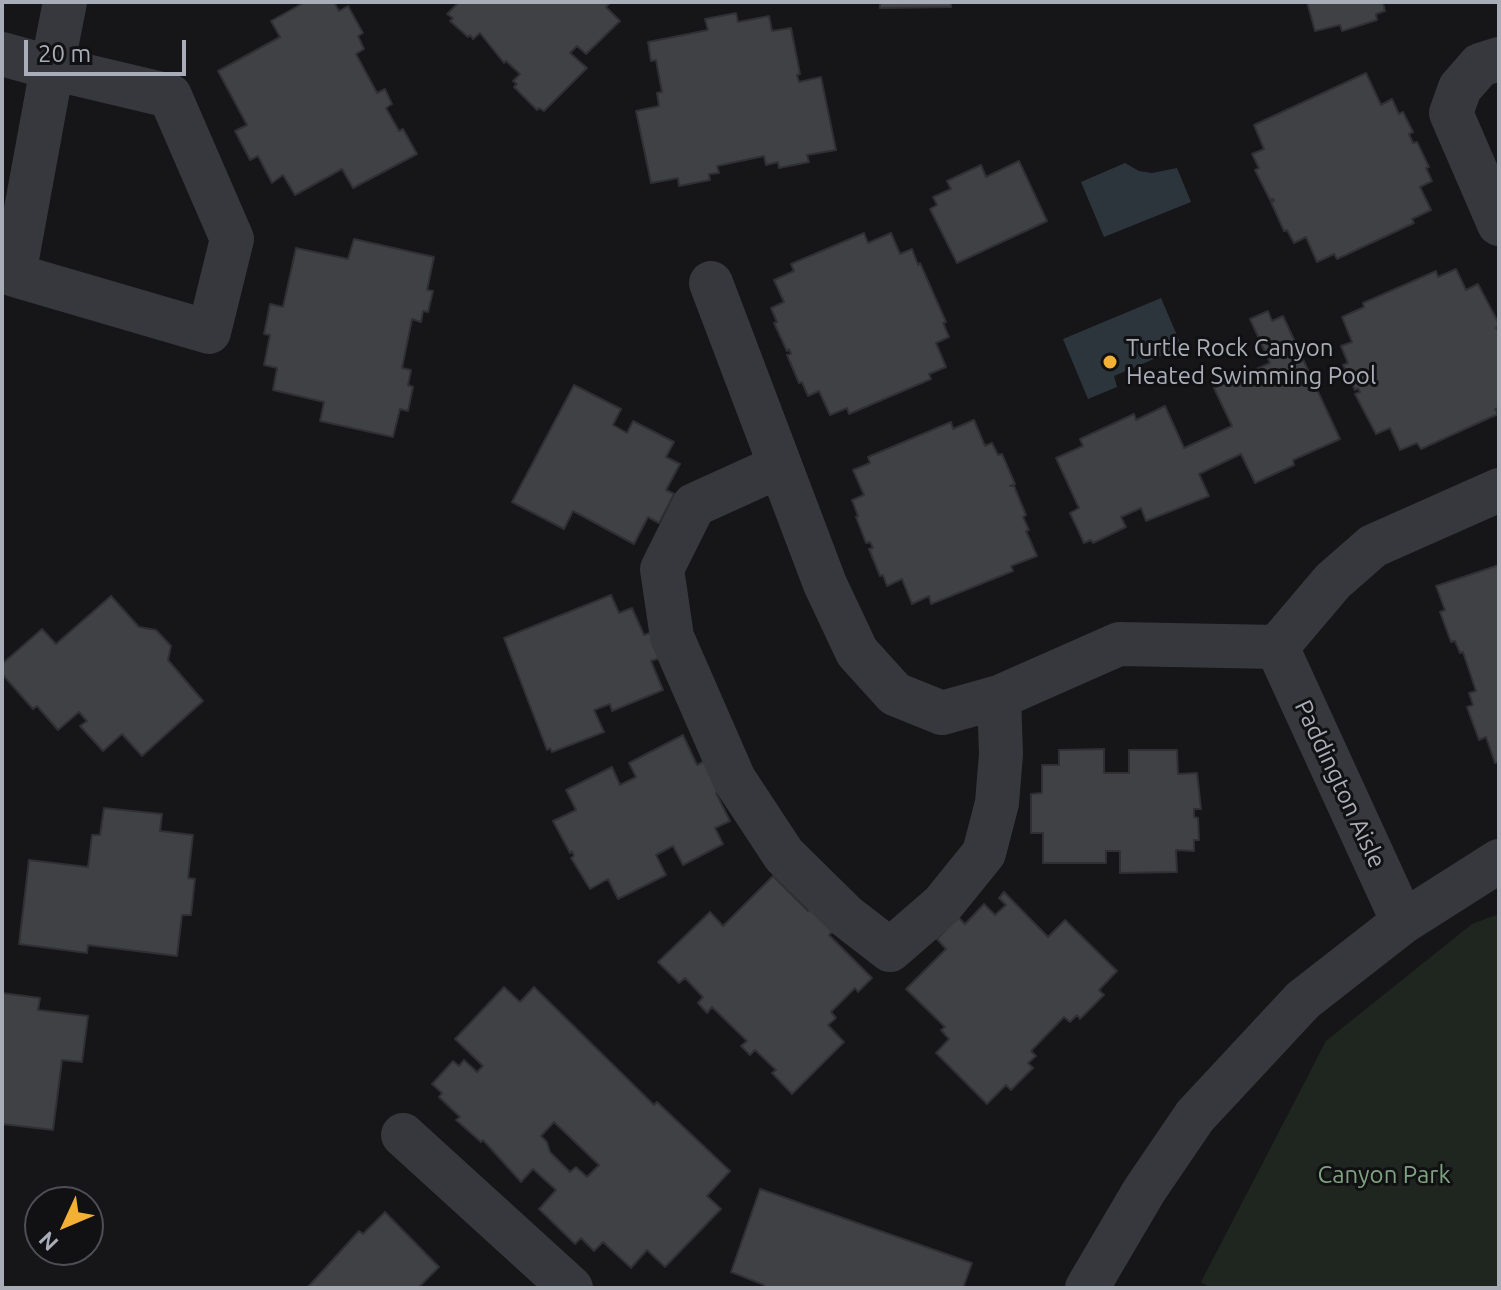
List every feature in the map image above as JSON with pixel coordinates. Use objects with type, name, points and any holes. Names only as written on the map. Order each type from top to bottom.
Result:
[{"type":"street","points":[[2,54],[52,68],[170,96],[232,239],[209,332],[14,275],[52,68],[65,2]]},
{"type":"street","points":[[1496,206],[1451,113],[1460,88],[1480,65],[1499,59]]},
{"type":"street","points":[[711,283],[825,584],[857,652],[895,694],[942,713],[999,697],[1119,644],[1277,647],[1333,581],[1373,546],[1499,490]]},
{"type":"street","points":[[780,466],[694,505],[662,569],[672,637],[734,779],[784,855],[846,916],[890,950],[942,905],[984,853],[997,803],[1001,754],[999,697]]},
{"type":"street","name":"Paddington Aisle","points":[[1277,647],[1403,922]]},
{"type":"street","points":[[1087,1288],[1144,1191],[1195,1116],[1303,1000],[1403,922],[1499,861]]},
{"type":"street","points":[[403,1135],[571,1288]]},
{"type":"green space","name":"Canyon Park","points":[[1499,914],[1499,1288],[1210,1288],[1201,1282],[1326,1041],[1472,924]]},
{"type":"shaded area","points":[[1125,163],[1139,171],[1152,173],[1177,168],[1191,202],[1104,237],[1081,182]]},
{"type":"shaded area","name":"Turtle Rock Canyon Heated Swimming Pool","points":[[1161,298],[1182,347],[1114,376],[1117,387],[1088,399],[1063,339]]},
{"type":"building","points":[[305,2],[334,2],[339,11],[348,6],[363,33],[358,36],[364,49],[356,54],[377,93],[385,89],[392,104],[386,108],[417,154],[353,188],[342,169],[295,195],[283,175],[272,183],[258,156],[250,160],[235,131],[247,125],[218,71],[280,37],[271,21]]},
{"type":"building","points":[[459,2],[611,2],[606,7],[620,21],[586,54],[577,46],[570,53],[587,68],[544,111],[537,110],[514,87],[517,84],[513,81],[520,74],[506,61],[504,63],[480,33],[473,39],[470,35],[468,37],[450,21],[453,18],[447,14]]},
{"type":"building","points":[[880,2],[951,2],[951,7],[880,8]]},
{"type":"building","points":[[1307,2],[1388,2],[1383,3],[1385,11],[1376,14],[1377,20],[1342,31],[1340,25],[1315,31]]},
{"type":"building","points":[[736,13],[738,22],[769,16],[772,31],[791,28],[799,82],[821,77],[836,150],[807,155],[809,162],[779,168],[778,162],[766,165],[764,156],[717,166],[719,173],[709,174],[710,180],[679,186],[678,178],[651,183],[636,111],[659,106],[657,93],[662,92],[656,60],[651,61],[648,42],[708,30],[705,19]]},
{"type":"building","points":[[1366,73],[1381,105],[1392,99],[1413,132],[1409,134],[1413,143],[1417,142],[1429,167],[1426,168],[1432,181],[1420,187],[1431,210],[1412,219],[1414,223],[1337,259],[1334,254],[1317,262],[1306,237],[1294,243],[1287,230],[1284,231],[1271,202],[1274,201],[1270,200],[1255,170],[1259,168],[1252,154],[1264,149],[1254,125]]},
{"type":"building","points":[[1019,161],[1047,221],[957,263],[930,209],[937,205],[933,197],[951,189],[947,181],[981,165],[986,177]]},
{"type":"building","points":[[864,233],[868,243],[891,233],[900,254],[912,249],[946,322],[943,323],[949,337],[936,343],[946,367],[929,374],[931,379],[849,414],[847,408],[830,415],[819,391],[808,396],[787,355],[791,354],[774,323],[777,322],[771,308],[784,302],[774,280],[794,271],[791,264]]},
{"type":"building","points":[[354,239],[434,257],[427,290],[433,291],[428,312],[423,311],[421,322],[412,319],[402,368],[411,370],[408,385],[413,387],[408,411],[400,409],[393,437],[320,421],[324,402],[273,390],[277,368],[264,365],[270,335],[264,334],[270,304],[283,307],[296,248],[348,259]]},
{"type":"building","points":[[1456,269],[1466,290],[1478,284],[1499,324],[1496,328],[1499,331],[1499,408],[1495,409],[1498,414],[1421,449],[1417,443],[1400,450],[1390,428],[1376,434],[1355,394],[1360,392],[1358,388],[1355,390],[1343,365],[1348,363],[1341,346],[1352,342],[1342,317],[1364,307],[1363,303],[1436,271],[1438,277]]},
{"type":"building","points":[[1268,311],[1272,321],[1283,316],[1340,439],[1293,460],[1294,465],[1255,483],[1241,454],[1199,474],[1209,496],[1146,521],[1141,508],[1121,517],[1126,527],[1093,543],[1091,540],[1084,543],[1070,513],[1079,508],[1056,458],[1083,446],[1080,439],[1134,414],[1136,420],[1165,406],[1184,448],[1232,426],[1214,388],[1270,363],[1250,319]]},
{"type":"building","points":[[574,385],[621,409],[613,425],[627,433],[633,421],[674,442],[666,457],[680,464],[666,490],[674,494],[659,523],[648,517],[634,544],[573,511],[564,529],[512,502]]},
{"type":"building","points":[[974,420],[985,446],[992,443],[998,455],[1002,454],[1015,484],[1010,486],[1014,486],[1026,515],[1023,517],[1029,530],[1026,531],[1037,556],[1011,566],[1013,571],[931,604],[929,596],[912,604],[902,579],[887,586],[883,575],[880,576],[869,549],[873,548],[870,542],[866,543],[856,517],[852,500],[864,495],[853,470],[870,463],[868,457],[951,422],[953,429]]},
{"type":"building","points":[[1499,565],[1499,762],[1495,763],[1486,737],[1479,740],[1467,707],[1473,705],[1469,693],[1476,691],[1463,652],[1460,653],[1455,641],[1451,642],[1440,612],[1445,610],[1436,586]]},
{"type":"building","points":[[611,595],[619,613],[632,608],[644,635],[653,632],[663,657],[651,661],[663,690],[612,711],[610,704],[594,710],[604,732],[552,752],[550,748],[547,750],[504,638]]},
{"type":"building","points":[[111,596],[139,627],[156,630],[171,646],[168,660],[203,701],[142,756],[122,734],[103,751],[80,726],[87,721],[79,712],[58,730],[37,706],[33,709],[2,674],[2,664],[42,629],[56,644]]},
{"type":"building","points":[[683,735],[697,765],[709,759],[724,789],[716,793],[730,821],[715,828],[723,844],[683,865],[673,846],[656,855],[666,875],[618,899],[608,879],[590,889],[553,821],[576,810],[566,790],[612,767],[620,785],[636,777],[629,763]]},
{"type":"building","points":[[1104,749],[1104,773],[1129,773],[1129,750],[1177,750],[1178,774],[1197,773],[1201,809],[1194,809],[1194,817],[1198,818],[1199,840],[1194,840],[1194,851],[1176,850],[1177,872],[1120,873],[1120,851],[1106,851],[1106,863],[1043,863],[1043,833],[1031,833],[1031,794],[1042,793],[1042,765],[1059,765],[1059,750]]},
{"type":"building","points":[[104,808],[162,814],[160,831],[193,835],[188,878],[195,879],[191,915],[182,915],[177,956],[88,945],[87,953],[19,944],[29,860],[88,867],[92,835],[100,835]]},
{"type":"building","points":[[773,876],[808,911],[815,904],[838,926],[829,935],[872,978],[858,992],[855,988],[831,1012],[836,1018],[828,1025],[844,1042],[792,1094],[772,1073],[776,1070],[755,1050],[750,1055],[741,1046],[747,1041],[712,1007],[707,1013],[698,1003],[703,997],[685,978],[679,983],[658,962],[710,912],[723,926]]},
{"type":"building","points":[[1004,892],[1048,937],[1065,920],[1117,971],[1099,990],[1104,995],[1080,1019],[1077,1015],[1070,1022],[1064,1017],[1031,1051],[1036,1056],[1028,1063],[1033,1068],[1011,1090],[1006,1085],[987,1104],[936,1053],[949,1039],[941,1030],[945,1027],[906,989],[946,949],[937,939],[958,917],[965,924],[984,904],[995,915],[1006,905],[999,898]]},
{"type":"building","points":[[504,987],[520,1002],[534,987],[654,1105],[657,1102],[730,1171],[707,1196],[721,1209],[665,1267],[647,1250],[631,1268],[603,1242],[594,1251],[581,1238],[575,1244],[539,1209],[556,1190],[533,1169],[521,1182],[483,1140],[481,1142],[456,1120],[460,1117],[439,1097],[442,1093],[432,1084],[453,1061],[459,1066],[464,1060],[477,1072],[483,1066],[455,1039]],"holes":[[[554,1122],[599,1165],[587,1177],[576,1167],[570,1172],[550,1152],[541,1136]]]},
{"type":"building","points":[[2,993],[40,998],[38,1010],[88,1016],[82,1062],[62,1060],[53,1130],[2,1124]]},
{"type":"building","points":[[760,1189],[972,1263],[963,1288],[763,1288],[764,1285],[731,1272]]},
{"type":"building","points":[[385,1212],[439,1267],[418,1288],[307,1288],[359,1231],[363,1234]]},
{"type":"place","name":"Turtle Rock Canyon Heated Swimming Pool","points":[[1110,362]]}]
